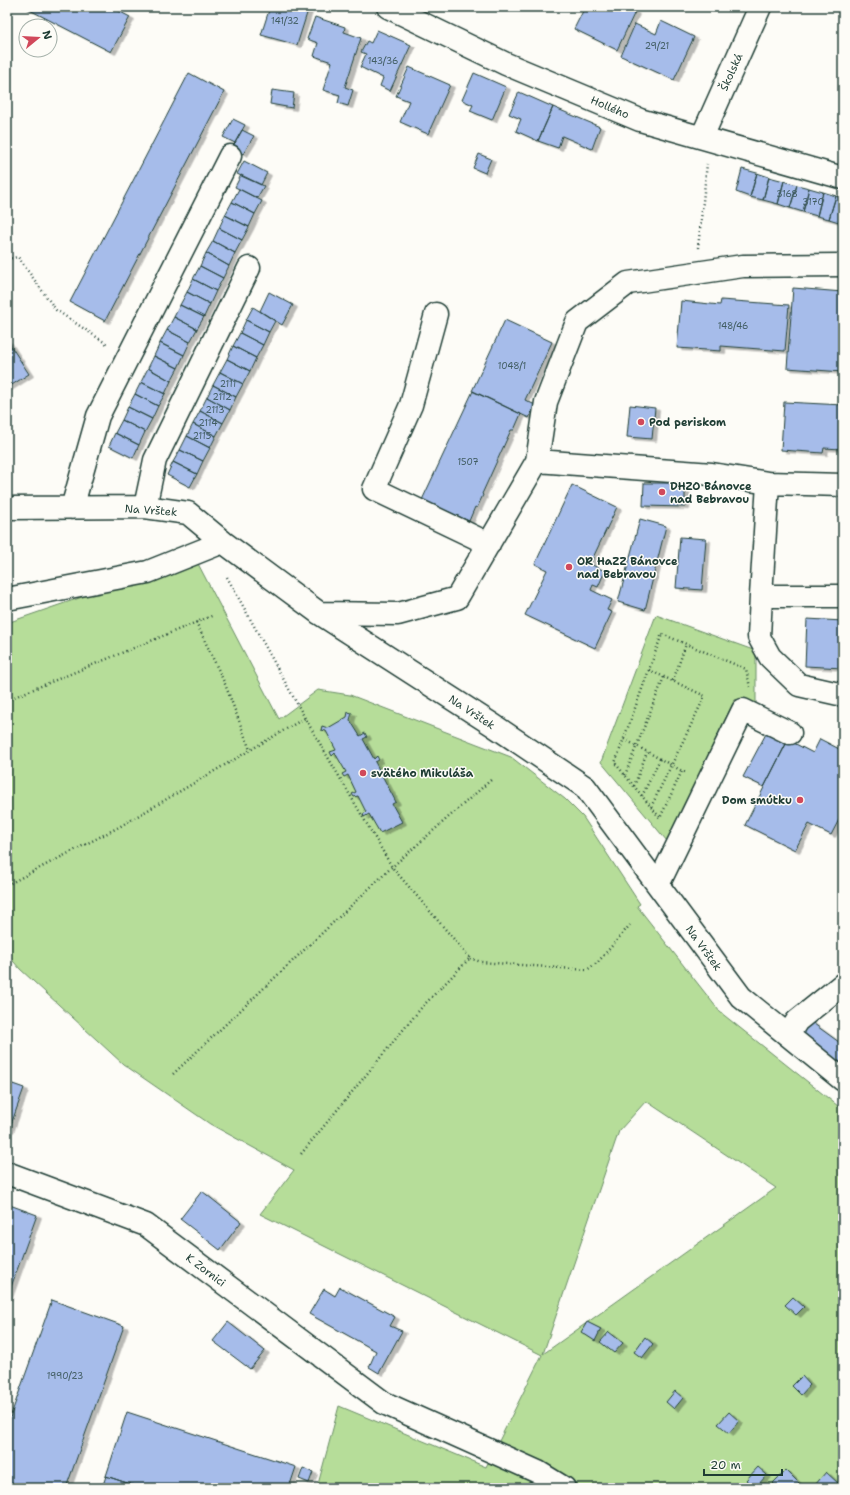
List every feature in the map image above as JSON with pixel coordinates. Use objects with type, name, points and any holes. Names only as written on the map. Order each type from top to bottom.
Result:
[{"type":"street","name":"Hollého","points":[[388,7],[506,64],[640,120],[843,178]]},
{"type":"street","name":"Školská","points":[[706,138],[760,7]]},
{"type":"street","points":[[72,508],[98,416],[230,156]]},
{"type":"street","points":[[319,613],[398,614],[457,598],[536,461],[546,402],[577,322],[628,283],[743,266],[843,266]]},
{"type":"street","points":[[145,508],[155,460],[250,268]]},
{"type":"street","points":[[436,314],[411,405],[374,489],[489,544]]},
{"type":"street","points":[[536,461],[712,474],[768,483],[843,485]]},
{"type":"street","points":[[768,483],[759,637],[770,657],[799,685],[843,695]]},
{"type":"street","name":"Na Vrštek","points":[[7,508],[145,508],[188,513],[223,542],[319,613],[493,725],[585,787],[741,997],[843,1080]]},
{"type":"street","points":[[7,599],[148,572],[223,542]]},
{"type":"street","points":[[761,596],[843,596]]},
{"type":"street","points":[[658,885],[743,710],[790,733]]},
{"type":"street","points":[[788,1035],[797,1021],[843,984]]},
{"type":"street","name":"K Zornici","points":[[7,1173],[146,1225],[384,1403],[538,1472],[564,1488]]},
{"type":"path","points":[[695,273],[706,138]]},
{"type":"path","points":[[7,258],[18,257],[56,310],[128,357]]},
{"type":"path","points":[[223,542],[217,557],[305,718],[392,867],[470,958],[481,962],[587,970],[598,962],[630,925]]},
{"type":"path","points":[[7,700],[214,615]]},
{"type":"path","points":[[196,622],[226,684],[250,750]]},
{"type":"path","points":[[682,771],[660,818],[615,762],[662,634],[746,669],[751,690],[761,696],[756,717]]},
{"type":"path","points":[[672,681],[686,644]]},
{"type":"path","points":[[649,670],[705,696],[651,807]]},
{"type":"path","points":[[625,775],[664,677]]},
{"type":"path","points":[[7,885],[118,827],[305,718]]},
{"type":"path","points":[[624,739],[707,783]]},
{"type":"path","points":[[634,786],[647,752]]},
{"type":"path","points":[[642,796],[660,759]]},
{"type":"path","points":[[173,1074],[392,867],[492,779]]},
{"type":"path","points":[[301,1154],[422,1007],[470,958]]},
{"type":"green space","points":[[195,558],[279,719],[318,690],[350,695],[511,757],[565,799],[583,817],[640,904],[637,906],[720,1012],[843,1110],[843,1488],[317,1488],[339,1406],[486,1467],[542,1355],[260,1214],[294,1170],[210,1124],[123,1064],[20,969],[7,954],[7,623]],"holes":[[[646,1101],[776,1188],[543,1354],[619,1131]]]},
{"type":"green space","points":[[656,615],[756,651],[756,711],[735,699],[667,841],[601,762]]},
{"type":"building","points":[[24,7],[111,7],[130,17],[111,52],[58,25],[58,18],[45,18]]},
{"type":"building","points":[[270,7],[309,7],[297,45],[261,35]]},
{"type":"building","points":[[585,7],[625,7],[635,12],[617,50],[574,29]]},
{"type":"building","points":[[315,17],[345,27],[344,32],[361,38],[345,87],[353,90],[348,106],[338,103],[340,95],[323,90],[332,62],[314,56],[318,43],[307,39]]},
{"type":"building","points":[[661,21],[694,37],[674,80],[621,56],[635,24],[656,34]]},
{"type":"building","points":[[377,30],[411,45],[390,91],[380,86],[383,78],[360,67],[366,54],[361,52],[367,41],[371,43]]},
{"type":"building","points":[[409,67],[450,85],[428,134],[400,122],[409,101],[396,96]]},
{"type":"building","points":[[189,73],[224,92],[105,321],[70,302]]},
{"type":"building","points":[[474,73],[506,87],[492,120],[470,111],[473,105],[462,100]]},
{"type":"building","points":[[272,90],[294,93],[292,108],[270,104]]},
{"type":"building","points":[[519,92],[553,107],[538,141],[516,131],[521,119],[509,114]]},
{"type":"building","points":[[553,107],[600,127],[592,149],[562,136],[558,148],[538,141]]},
{"type":"building","points":[[233,119],[245,125],[235,143],[223,137]]},
{"type":"building","points":[[242,130],[254,136],[243,154],[232,148]]},
{"type":"building","points":[[479,154],[491,159],[485,173],[473,168]]},
{"type":"building","points":[[244,161],[267,173],[261,185],[237,174]]},
{"type":"building","points":[[742,169],[757,173],[750,197],[736,192]]},
{"type":"building","points":[[757,173],[769,177],[763,200],[750,197]]},
{"type":"building","points":[[241,175],[264,186],[257,198],[235,187]]},
{"type":"building","points":[[769,177],[784,181],[778,204],[763,200]]},
{"type":"building","points":[[784,181],[797,185],[790,208],[778,204]]},
{"type":"building","points":[[797,185],[809,188],[803,212],[790,208]]},
{"type":"building","points":[[809,188],[823,192],[817,216],[803,212]]},
{"type":"building","points":[[239,189],[262,201],[255,214],[232,202]]},
{"type":"building","points":[[823,192],[836,196],[829,219],[817,216]]},
{"type":"building","points":[[836,196],[843,199],[842,223],[829,219]]},
{"type":"building","points":[[232,202],[255,214],[249,227],[225,215]]},
{"type":"building","points":[[225,215],[249,227],[242,240],[219,228]]},
{"type":"building","points":[[219,228],[242,240],[235,253],[213,241]]},
{"type":"building","points":[[213,241],[235,253],[229,266],[206,253]]},
{"type":"building","points":[[206,253],[229,266],[223,278],[200,266]]},
{"type":"building","points":[[200,266],[223,278],[216,291],[193,279]]},
{"type":"building","points":[[193,279],[216,291],[210,304],[187,292]]},
{"type":"building","points":[[793,288],[843,292],[843,372],[787,368]]},
{"type":"building","points":[[187,292],[210,304],[204,317],[180,305]]},
{"type":"building","points":[[269,292],[293,305],[282,325],[260,311]]},
{"type":"building","points":[[721,300],[789,305],[785,351],[721,346],[721,351],[677,348],[681,301],[720,305]]},
{"type":"building","points":[[180,305],[204,317],[197,329],[174,317]]},
{"type":"building","points":[[253,307],[275,321],[269,332],[246,320]]},
{"type":"building","points":[[174,317],[197,329],[190,342],[167,330]]},
{"type":"building","points":[[246,320],[269,332],[263,345],[240,333]]},
{"type":"building","points":[[505,320],[552,342],[525,400],[535,405],[529,418],[472,391]]},
{"type":"building","points":[[167,330],[190,342],[184,355],[160,343]]},
{"type":"building","points":[[240,333],[263,345],[256,358],[233,346]]},
{"type":"building","points":[[7,340],[29,374],[7,388]]},
{"type":"building","points":[[160,343],[184,355],[178,368],[154,356]]},
{"type":"building","points":[[233,346],[256,358],[250,371],[227,359]]},
{"type":"building","points":[[154,356],[178,368],[171,381],[148,368]]},
{"type":"building","points":[[227,359],[250,371],[243,384],[220,372]]},
{"type":"building","points":[[148,368],[171,381],[165,394],[141,382]]},
{"type":"building","points":[[220,372],[243,384],[236,397],[213,385]]},
{"type":"building","points":[[141,382],[165,394],[158,406],[135,394]]},
{"type":"building","points":[[213,385],[236,397],[230,410],[207,397]]},
{"type":"building","points":[[473,391],[521,414],[514,430],[511,430],[477,508],[475,507],[469,521],[422,500]]},
{"type":"building","points":[[135,394],[158,406],[152,419],[128,407]]},
{"type":"building","points":[[207,397],[230,410],[223,423],[200,411]]},
{"type":"building","points":[[784,402],[843,405],[841,449],[824,448],[823,453],[781,450]]},
{"type":"building","name":"Pod periskom","points":[[630,405],[655,408],[652,439],[627,437]]},
{"type":"building","points":[[128,407],[152,419],[145,432],[122,420]]},
{"type":"building","points":[[200,411],[223,423],[216,436],[193,424]]},
{"type":"building","points":[[122,420],[145,432],[139,445],[115,433]]},
{"type":"building","points":[[193,424],[216,436],[210,448],[187,436]]},
{"type":"building","points":[[843,427],[843,449],[841,449]]},
{"type":"building","points":[[115,433],[139,445],[133,458],[109,446]]},
{"type":"building","points":[[187,436],[210,448],[203,461],[180,450]]},
{"type":"building","points":[[180,450],[203,461],[197,474],[173,462]]},
{"type":"building","points":[[173,462],[197,474],[190,487],[167,475]]},
{"type":"building","points":[[644,483],[685,483],[685,507],[643,506]]},
{"type":"building","name":"OR HaZZ Bánovce nad Bebravou","points":[[572,485],[617,507],[590,564],[605,571],[598,587],[593,585],[591,590],[612,600],[607,610],[612,612],[595,648],[525,615],[547,570],[535,564]]},
{"type":"building","points":[[640,519],[666,526],[645,610],[618,602]]},
{"type":"building","points":[[680,537],[706,539],[702,590],[676,588]]},
{"type":"building","points":[[807,619],[843,621],[843,668],[805,666]]},
{"type":"building","name":"svätého Mikuláša","points":[[348,712],[352,713],[350,720],[360,736],[365,733],[367,737],[363,739],[374,759],[377,756],[379,760],[375,762],[396,802],[392,804],[402,822],[380,833],[369,814],[364,817],[363,814],[366,812],[358,796],[354,797],[352,794],[356,792],[348,775],[344,777],[342,774],[346,772],[335,753],[332,756],[330,752],[336,750],[326,731],[321,730],[322,726],[328,728],[347,717]]},
{"type":"building","points":[[768,730],[788,740],[764,787],[743,777]]},
{"type":"building","name":"Dom smútku","points":[[820,739],[843,751],[843,812],[831,835],[809,824],[795,850],[745,825],[788,740],[813,753]]},
{"type":"building","points":[[810,1021],[843,1045],[843,1069],[799,1037]]},
{"type":"building","points":[[7,1082],[24,1088],[9,1130],[7,1129]]},
{"type":"building","points":[[202,1191],[241,1222],[220,1250],[180,1219]]},
{"type":"building","points":[[7,1204],[37,1215],[7,1298]]},
{"type":"building","points":[[340,1287],[395,1317],[390,1326],[402,1331],[379,1373],[369,1367],[376,1351],[309,1314],[324,1289],[335,1296]]},
{"type":"building","points":[[793,1297],[804,1307],[796,1315],[785,1305]]},
{"type":"building","points":[[52,1300],[124,1326],[66,1488],[7,1488],[7,1426]]},
{"type":"building","points":[[228,1322],[265,1351],[250,1369],[213,1341]]},
{"type":"building","points":[[587,1322],[601,1329],[595,1341],[581,1332]]},
{"type":"building","points":[[609,1332],[623,1343],[614,1353],[600,1342]]},
{"type":"building","points":[[645,1337],[653,1344],[642,1358],[634,1352]]},
{"type":"building","points":[[802,1376],[810,1385],[801,1395],[792,1386]]},
{"type":"building","points":[[675,1391],[683,1398],[674,1409],[666,1402]]},
{"type":"building","points":[[127,1412],[296,1467],[289,1488],[142,1488],[106,1476]]},
{"type":"building","points":[[729,1412],[739,1421],[729,1433],[718,1424]]},
{"type":"building","points":[[758,1467],[767,1475],[755,1488],[746,1480]]},
{"type":"building","points":[[303,1468],[313,1472],[309,1483],[299,1479]]},
{"type":"building","points":[[786,1470],[799,1483],[794,1488],[778,1488],[773,1483]]},
{"type":"building","points":[[826,1472],[839,1484],[836,1488],[819,1488],[815,1485]]},
{"type":"building","points":[[106,1476],[142,1488],[102,1488]]},
{"type":"place","name":"Pod periskom","points":[[641,422]]},
{"type":"place","name":"DHZO Bánovce nad Bebravou","points":[[662,492]]},
{"type":"place","name":"OR HaZZ Bánovce nad Bebravou","points":[[569,567]]},
{"type":"place","name":"svätého Mikuláša","points":[[363,773]]},
{"type":"place","name":"Dom smútku","points":[[800,800]]}]
